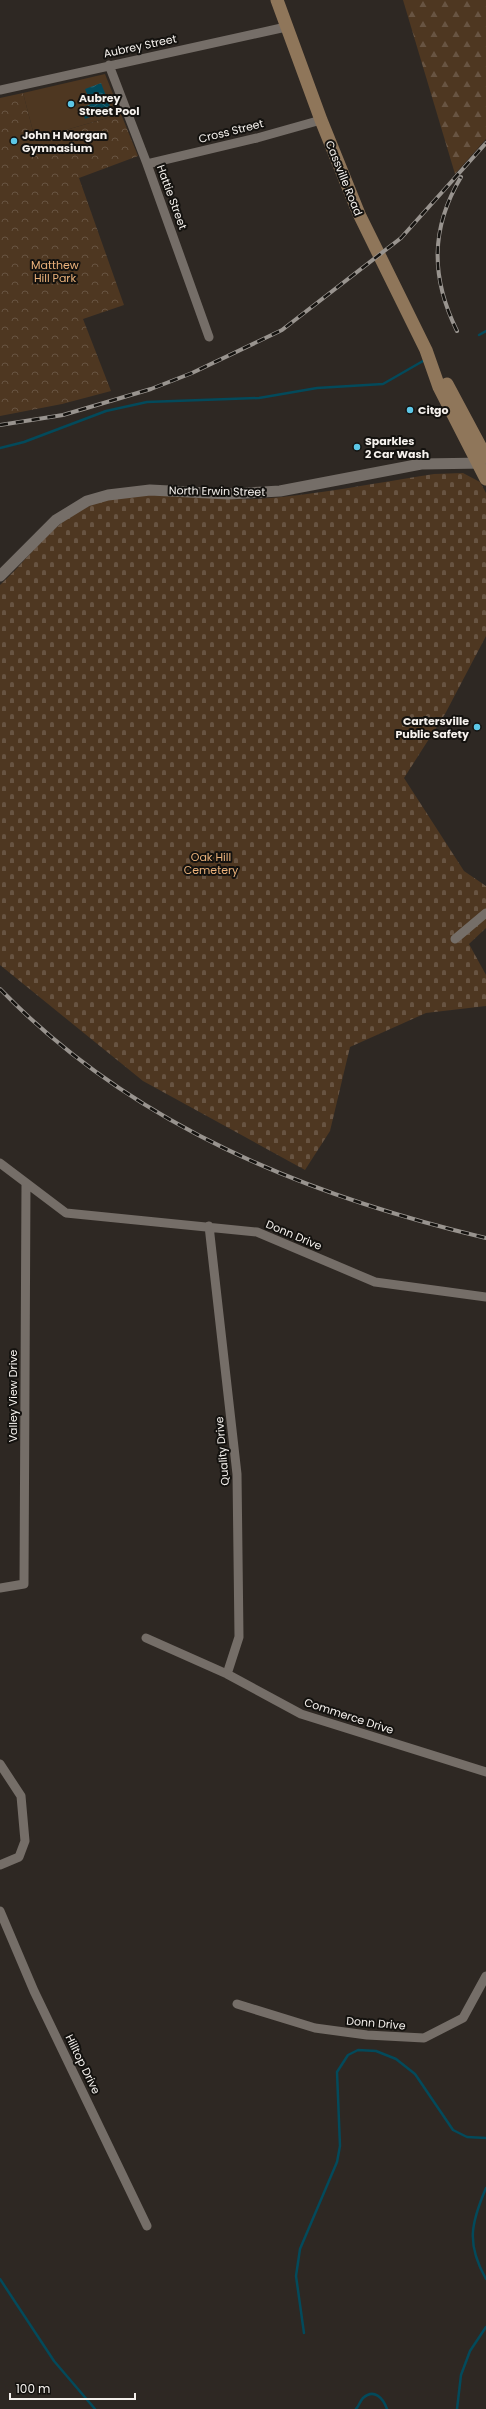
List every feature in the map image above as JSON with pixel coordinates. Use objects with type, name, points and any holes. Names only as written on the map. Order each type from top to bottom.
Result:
[{"type":"main road","name":"Cassville Road","points":[[277,0],[321,120],[359,214],[426,350],[447,383],[483,461],[486,479]]},
{"type":"street","name":"Aubrey Street","points":[[0,90],[286,26]]},
{"type":"street","name":"Hattie Street","points":[[109,65],[147,164],[209,337]]},
{"type":"street","name":"Cross Street","points":[[147,164],[257,138],[321,120]]},
{"type":"street","name":"North Erwin Street","points":[[0,576],[56,520],[79,505],[108,495],[150,490],[228,494],[280,491],[421,464],[483,461]]},
{"type":"street","points":[[455,939],[486,913]]},
{"type":"street","name":"Donn Drive","points":[[0,1163],[66,1213],[209,1226],[256,1232],[375,1282],[486,1297]]},
{"type":"street","name":"Valley View Drive","points":[[0,1588],[24,1584],[26,1183]]},
{"type":"street","name":"Quality Drive","points":[[209,1226],[237,1474],[239,1637],[226,1674]]},
{"type":"street","name":"Commerce Drive","points":[[146,1638],[226,1674],[301,1714],[486,1772]]},
{"type":"street","points":[[0,1764],[21,1796],[25,1841],[20,1857],[0,1865]]},
{"type":"street","name":"Hilltop Drive","points":[[0,1911],[34,1991],[147,2226]]},
{"type":"street","name":"Donn Drive","points":[[237,2004],[314,2028],[367,2035],[424,2038],[463,2018],[486,1976]]},
{"type":"green space","points":[[403,0],[486,0],[486,139],[455,174]]},
{"type":"green space","name":"Aubrey Street Pool","points":[[105,74],[121,114],[35,139],[23,93]]},
{"type":"green space","name":"Matthew Hill Park","points":[[23,93],[35,139],[121,114],[138,156],[79,178],[124,305],[83,319],[111,391],[62,404],[0,416],[0,98]]},
{"type":"green space","name":"Oak Hill Cemetery","points":[[463,473],[480,482],[486,493],[486,636],[445,714],[404,778],[464,871],[486,886],[486,928],[469,944],[486,975],[486,1006],[426,1013],[350,1047],[330,1131],[305,1170],[143,1081],[0,965],[0,585],[51,532],[62,523],[87,507],[107,500],[128,496],[149,495],[257,499],[323,492],[434,474]]},
{"type":"water","points":[[101,83],[111,109],[85,119],[81,108],[91,104],[85,89]]},
{"type":"waterway","points":[[479,335],[486,331]]},
{"type":"waterway","points":[[0,448],[24,442],[106,411],[147,402],[259,398],[317,388],[383,384],[423,361]]},
{"type":"waterway","points":[[304,2333],[296,2276],[300,2249],[337,2162],[340,2146],[337,2072],[348,2055],[358,2050],[376,2051],[396,2059],[415,2074],[453,2130],[467,2137],[486,2138]]},
{"type":"waterway","points":[[486,2188],[477,2212],[473,2234],[475,2255],[486,2279]]},
{"type":"waterway","points":[[0,2279],[54,2361],[95,2409]]},
{"type":"waterway","points":[[457,2409],[461,2375],[470,2351],[486,2327]]},
{"type":"waterway","points":[[356,2409],[363,2398],[371,2394],[381,2398],[387,2409]]},
{"type":"railway","points":[[0,425],[63,415],[151,389],[192,373],[282,330],[401,238],[486,143]]},
{"type":"railway","points":[[457,331],[448,311],[442,292],[438,254],[439,235],[444,216],[451,196],[461,177]]},
{"type":"railway","points":[[0,989],[51,1037],[106,1079],[164,1116],[225,1148],[287,1176],[352,1200],[419,1221],[486,1238]]},
{"type":"place","name":"Aubrey Street Pool","points":[[71,104]]},
{"type":"place","name":"John H Morgan Gymnasium","points":[[14,141]]},
{"type":"place","name":"Citgo","points":[[410,410]]},
{"type":"place","name":"Sparkles 2 Car Wash","points":[[357,447]]},
{"type":"place","name":"Cartersville Public Safety","points":[[477,727]]}]
